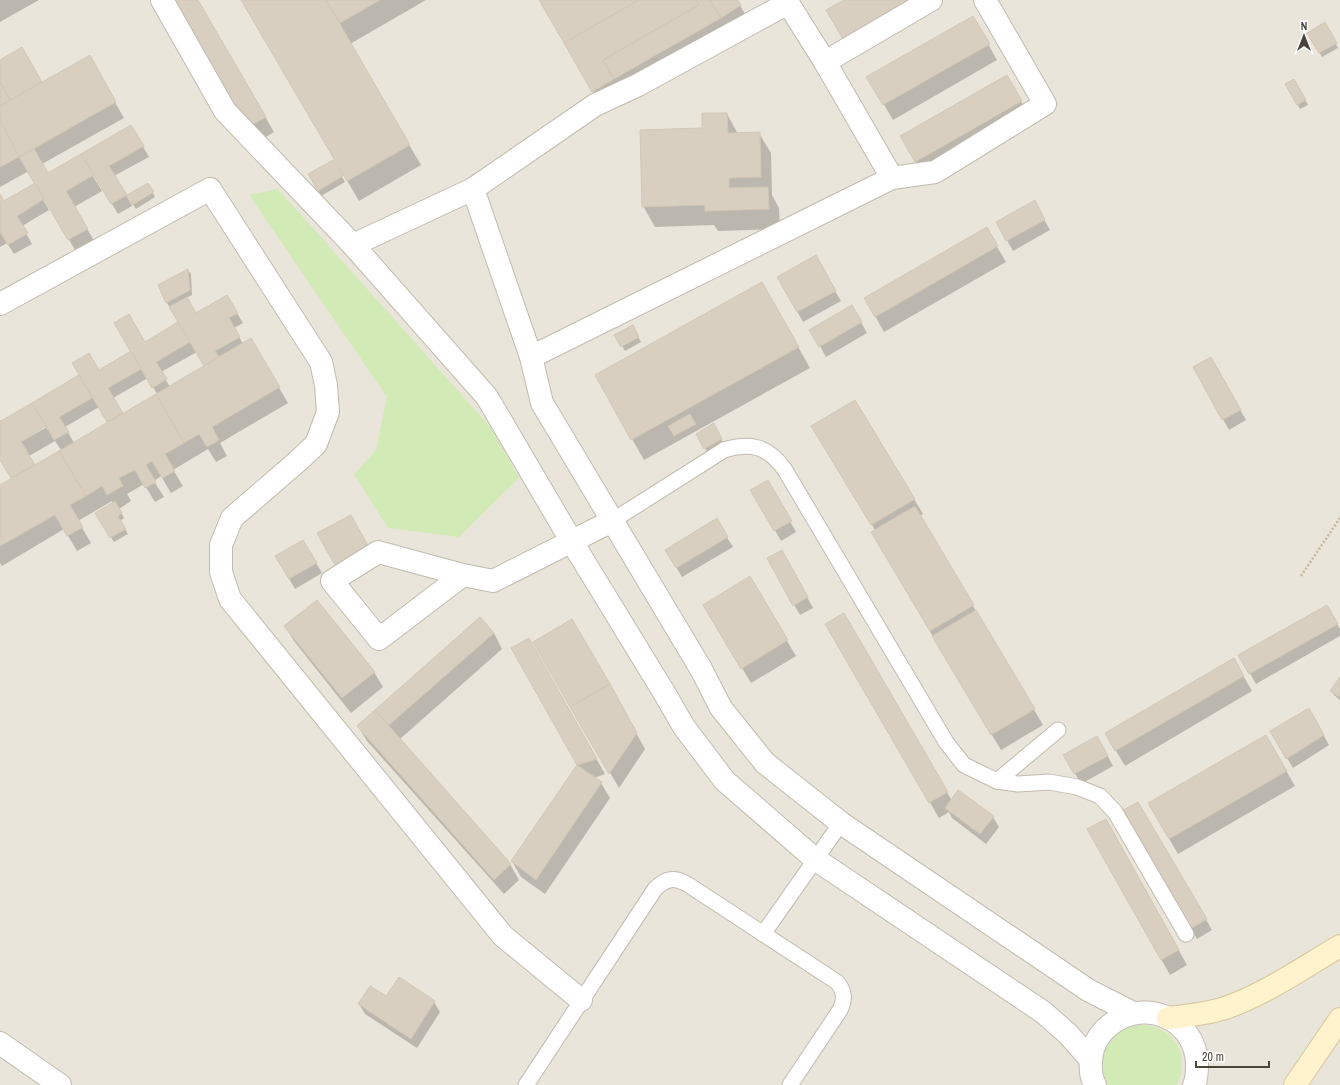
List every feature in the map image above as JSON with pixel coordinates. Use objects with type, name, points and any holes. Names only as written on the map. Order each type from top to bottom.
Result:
[{"type":"main road","points":[[1168,1018],[1201,1014],[1224,1009],[1246,1001],[1340,946]]},
{"type":"main road","points":[[1295,1085],[1340,1019]]},
{"type":"street","points":[[162,0],[225,111],[353,245],[487,397],[572,542],[684,727],[725,781],[815,859],[1043,1012],[1068,1034],[1090,1060]]},
{"type":"street","points":[[825,62],[931,0]]},
{"type":"street","points":[[531,357],[892,178],[935,172],[1045,104],[985,0]]},
{"type":"street","points":[[353,245],[473,189],[595,105],[638,85],[787,1],[825,62],[892,178]]},
{"type":"street","points":[[0,304],[210,189],[321,362],[326,385],[328,412],[316,444],[232,518],[222,545],[222,572],[230,599],[503,936],[581,1000]]},
{"type":"street","points":[[473,189],[531,357],[542,403],[701,669],[721,708],[765,763],[841,823],[1088,990],[1133,1013]]},
{"type":"street","points":[[463,575],[379,639],[332,582],[378,552],[493,582],[612,521]]},
{"type":"street","points":[[1095,1085],[1092,1079],[1090,1060],[1095,1044],[1104,1030],[1117,1019],[1133,1013],[1145,1012],[1168,1018],[1183,1029],[1193,1045],[1197,1057],[1197,1069],[1194,1085]]},
{"type":"street","points":[[0,1043],[60,1085]]},
{"type":"lane","points":[[612,521],[724,450],[738,446],[752,446],[765,450],[776,458],[785,470],[946,742],[964,765],[997,781],[1018,784],[1049,782],[1077,787],[1100,796],[1116,812],[1186,934]]},
{"type":"lane","points":[[997,781],[1058,730]]},
{"type":"lane","points":[[763,934],[841,823]]},
{"type":"lane","points":[[526,1085],[655,889],[661,883],[670,879],[679,880],[837,982],[842,988],[844,996],[840,1010],[790,1085]]},
{"type":"path","points":[[1301,576],[1340,518]]},
{"type":"shaded area","points":[[0,0],[1340,0],[1340,1085],[0,1085]]},
{"type":"green space","points":[[278,189],[492,429],[519,478],[459,537],[388,528],[354,474],[376,450],[387,397],[249,195]]},
{"type":"green space","points":[[1142,1025],[1162,1030],[1173,1039],[1177,1045],[1182,1058],[1182,1065],[1180,1078],[1177,1085],[1108,1085],[1103,1068],[1104,1053],[1107,1046],[1118,1033],[1126,1028]]},
{"type":"building","points":[[174,0],[198,0],[266,117],[248,127]]},
{"type":"building","points":[[241,0],[326,0],[410,145],[347,181]]},
{"type":"building","points":[[326,0],[380,0],[340,23]]},
{"type":"building","points":[[539,0],[639,0],[564,43]]},
{"type":"building","points":[[639,0],[696,0],[699,5],[603,60],[614,79],[592,92],[564,43]]},
{"type":"building","points":[[696,0],[710,0],[721,18],[614,79],[603,60],[699,5]]},
{"type":"building","points":[[710,0],[738,0],[741,5],[721,18]]},
{"type":"building","points":[[844,0],[910,0],[843,39],[826,10]]},
{"type":"building","points":[[973,16],[990,44],[883,105],[866,77]]},
{"type":"building","points":[[1325,22],[1337,43],[1319,53],[1307,33]]},
{"type":"building","points":[[22,47],[42,82],[10,100],[0,82],[0,60]]},
{"type":"building","points":[[90,55],[116,102],[19,157],[0,120],[0,106]]},
{"type":"building","points":[[1007,75],[1022,101],[915,162],[900,136]]},
{"type":"building","points":[[1294,79],[1306,100],[1297,105],[1285,84]]},
{"type":"building","points":[[0,82],[10,100],[0,106]]},
{"type":"building","points":[[702,113],[727,113],[728,133],[760,132],[761,177],[729,178],[729,188],[768,187],[769,209],[705,211],[705,205],[642,207],[640,130],[702,128]]},
{"type":"building","points":[[0,120],[19,157],[0,167]]},
{"type":"building","points":[[131,125],[144,146],[109,166],[127,195],[111,204],[81,154]]},
{"type":"building","points":[[34,149],[48,173],[81,154],[94,175],[66,191],[88,229],[68,240],[19,157]]},
{"type":"building","points":[[333,160],[343,176],[318,191],[308,174]]},
{"type":"building","points":[[35,183],[44,199],[17,216],[28,233],[8,245],[0,232],[0,194],[4,201]]},
{"type":"building","points":[[148,183],[154,192],[132,205],[127,195]]},
{"type":"building","points":[[1035,200],[1045,220],[1006,241],[996,222]]},
{"type":"building","points":[[987,227],[998,246],[875,317],[864,298]]},
{"type":"building","points":[[816,255],[836,291],[797,312],[777,277]]},
{"type":"building","points":[[188,269],[190,290],[166,303],[158,285]]},
{"type":"building","points":[[762,282],[799,347],[631,440],[595,375]]},
{"type":"building","points":[[227,295],[238,313],[229,318],[240,337],[215,351],[219,357],[204,366],[169,307],[187,297],[196,313]]},
{"type":"building","points":[[852,305],[862,322],[819,347],[809,330]]},
{"type":"building","points":[[129,314],[145,342],[178,322],[190,342],[156,362],[167,379],[152,388],[114,323]]},
{"type":"building","points":[[633,325],[639,337],[621,347],[614,335]]},
{"type":"building","points":[[251,338],[280,387],[212,427],[219,440],[207,447],[199,434],[184,443],[156,394]]},
{"type":"building","points":[[131,351],[141,369],[108,388],[123,413],[107,422],[72,363],[89,353],[99,370]]},
{"type":"building","points":[[1211,357],[1241,410],[1222,420],[1193,367]]},
{"type":"building","points":[[79,375],[92,398],[59,417],[69,432],[54,440],[32,403]]},
{"type":"building","points":[[156,394],[184,443],[165,454],[175,471],[162,478],[152,461],[146,465],[156,482],[145,488],[135,470],[119,478],[123,486],[107,495],[102,486],[86,496],[59,451]]},
{"type":"building","points":[[855,400],[915,499],[871,525],[811,426]]},
{"type":"building","points":[[32,403],[46,426],[21,441],[35,465],[11,478],[0,460],[0,420],[1,421]]},
{"type":"building","points":[[690,414],[696,424],[674,436],[668,426]]},
{"type":"building","points":[[714,423],[722,439],[704,449],[696,434]]},
{"type":"building","points":[[59,451],[86,496],[70,505],[83,527],[67,536],[55,515],[0,546],[0,485]]},
{"type":"building","points":[[768,480],[792,521],[774,531],[750,490]]},
{"type":"building","points":[[115,501],[122,513],[118,516],[126,529],[110,538],[95,513]]},
{"type":"building","points":[[915,506],[974,605],[930,631],[871,532]]},
{"type":"building","points":[[351,515],[371,551],[337,569],[317,533]]},
{"type":"building","points":[[717,518],[728,537],[676,568],[665,550]]},
{"type":"building","points":[[303,540],[317,563],[289,579],[275,556]]},
{"type":"building","points":[[782,550],[808,597],[793,606],[767,558]]},
{"type":"building","points":[[750,576],[788,640],[741,669],[703,605]]},
{"type":"building","points":[[317,600],[375,672],[342,698],[284,626]]},
{"type":"building","points":[[1327,605],[1338,624],[1249,674],[1238,655]]},
{"type":"building","points":[[976,610],[1035,709],[991,735],[932,636]]},
{"type":"building","points":[[844,613],[948,792],[929,803],[825,624]]},
{"type":"building","points":[[480,617],[494,633],[389,725],[375,710]]},
{"type":"building","points":[[572,619],[610,684],[570,707],[533,642]]},
{"type":"building","points":[[529,638],[597,759],[577,765],[511,648]]},
{"type":"building","points":[[1234,658],[1244,676],[1115,751],[1105,733]]},
{"type":"building","points":[[1340,677],[1340,696],[1339,697],[1330,691]]},
{"type":"building","points":[[610,684],[637,733],[609,774],[570,707]]},
{"type":"building","points":[[1309,708],[1324,735],[1286,759],[1270,731]]},
{"type":"building","points":[[375,710],[511,864],[494,880],[357,726]]},
{"type":"building","points":[[1266,735],[1287,771],[1169,839],[1148,803]]},
{"type":"building","points":[[1097,736],[1108,756],[1074,774],[1063,755]]},
{"type":"building","points":[[577,765],[602,782],[536,880],[511,861]]},
{"type":"building","points":[[958,790],[994,816],[980,834],[945,808]]},
{"type":"building","points":[[1138,802],[1207,919],[1190,929],[1122,811]]},
{"type":"building","points":[[1106,819],[1179,950],[1161,960],[1087,829]]},
{"type":"building","points":[[399,977],[435,1001],[411,1039],[358,1004],[370,986],[386,996]]}]
